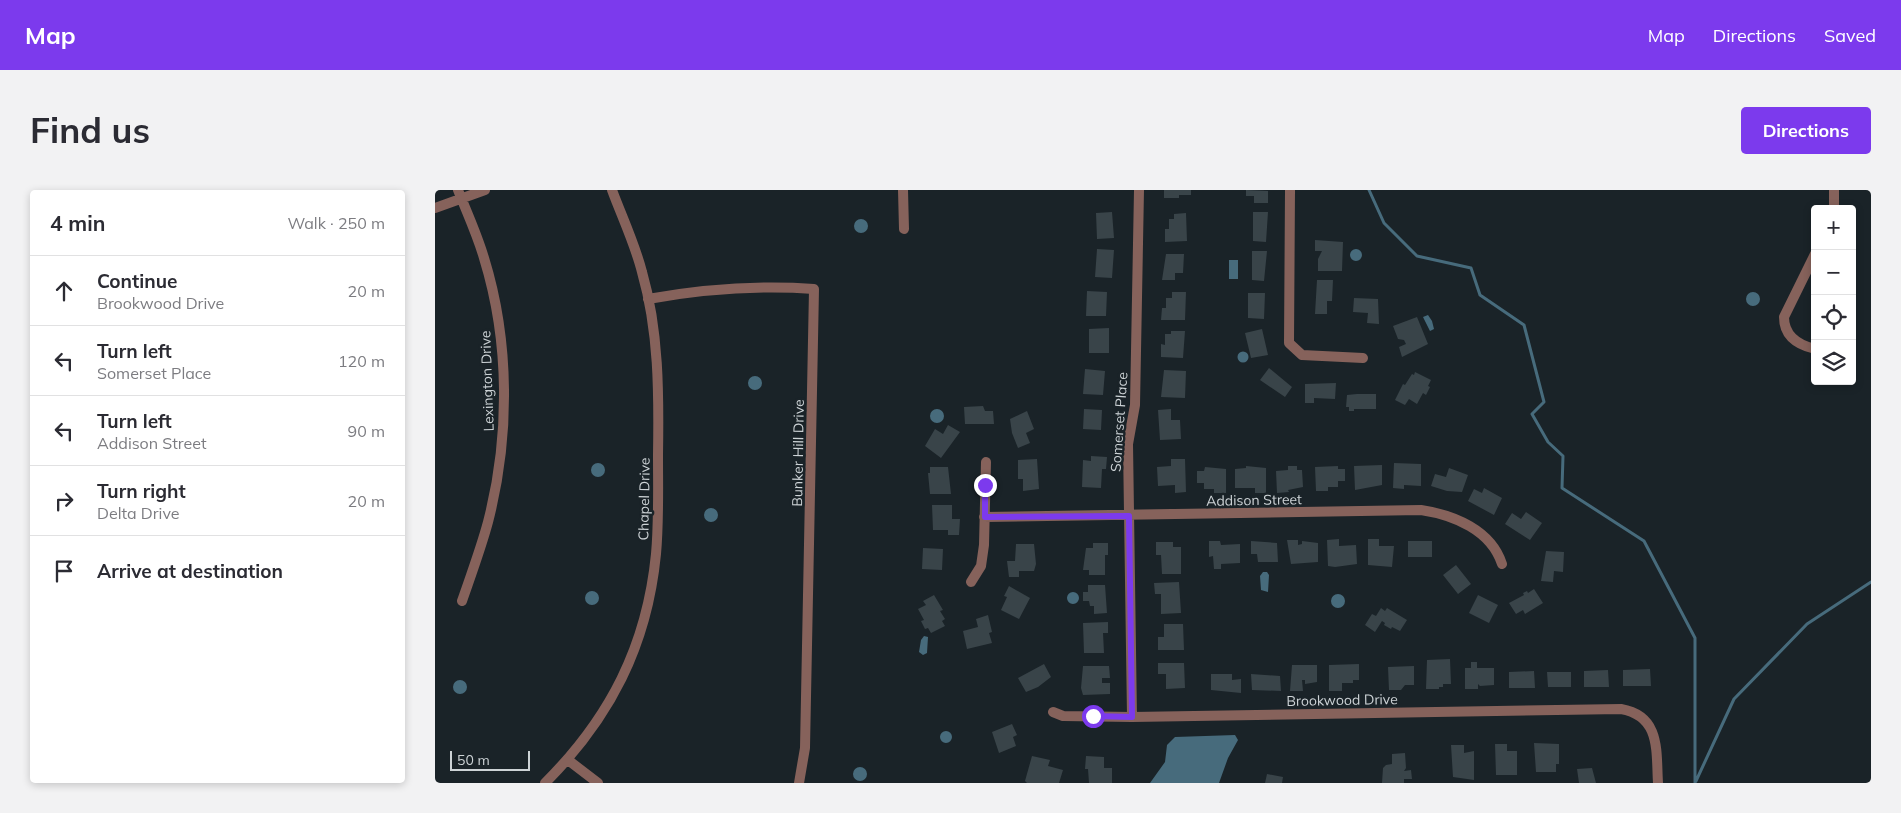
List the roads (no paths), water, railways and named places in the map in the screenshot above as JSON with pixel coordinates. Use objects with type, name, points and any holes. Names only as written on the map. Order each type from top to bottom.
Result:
[{"type":"street","points":[[435,208],[460,194],[485,190]]},
{"type":"street","name":"Chapel Drive","points":[[545,783],[568,760],[593,729],[624,676],[635,649],[652,585],[658,523],[659,406],[655,343],[642,271],[612,190]]},
{"type":"street","points":[[903,190],[904,229]]},
{"type":"street","name":"Somerset Place","points":[[1132,717],[1128,444],[1135,405],[1137,375],[1139,190]]},
{"type":"street","points":[[1290,190],[1289,343],[1302,355],[1363,358]]},
{"type":"street","points":[[1834,190],[1834,205]]},
{"type":"street","name":"Lexington Drive","points":[[460,194],[485,258],[493,289],[499,326],[504,407],[503,444],[495,492],[488,523],[462,601]]},
{"type":"street","points":[[1811,262],[1787,310],[1785,328],[1796,342],[1811,348]]},
{"type":"street","name":"Bunker Hill Drive","points":[[648,300],[719,288],[814,289],[805,748],[799,783]]},
{"type":"street","points":[[971,582],[981,566],[985,517],[986,462]]},
{"type":"street","name":"Addison Street","points":[[985,517],[1421,510],[1443,513],[1477,531],[1490,542],[1501,564]]},
{"type":"street","name":"Brookwood Drive","points":[[1053,712],[1063,716],[1132,717],[1631,711],[1648,722],[1655,738],[1658,783]]},
{"type":"street","points":[[568,760],[598,783]]},
{"type":"water","points":[[858,219],[864,219],[868,226],[864,233],[858,233],[854,229],[854,223]]},
{"type":"water","points":[[1358,249],[1361,250],[1361,260],[1354,261],[1351,260],[1350,253],[1351,250]]},
{"type":"water","points":[[1229,260],[1238,260],[1238,279],[1229,279]]},
{"type":"water","points":[[1750,292],[1756,292],[1760,299],[1756,306],[1750,306],[1746,302],[1746,296]]},
{"type":"water","points":[[1428,315],[1434,329],[1430,331],[1423,317]]},
{"type":"water","points":[[1243,351],[1249,357],[1243,363],[1237,357]]},
{"type":"water","points":[[752,376],[758,376],[762,383],[758,390],[752,390],[748,386],[748,380]]},
{"type":"water","points":[[937,409],[942,411],[944,416],[942,421],[937,423],[932,421],[930,416],[932,411]]},
{"type":"water","points":[[595,463],[601,463],[605,470],[601,477],[595,477],[591,473],[591,467]]},
{"type":"water","points":[[708,508],[714,508],[718,515],[714,522],[708,522],[704,518],[704,512]]},
{"type":"water","points":[[1263,572],[1267,572],[1269,575],[1268,592],[1261,590],[1260,576]]},
{"type":"water","points":[[589,591],[595,591],[599,598],[595,605],[589,605],[585,601],[585,595]]},
{"type":"water","points":[[1071,592],[1075,592],[1079,598],[1075,604],[1071,604],[1067,600],[1067,596]]},
{"type":"water","points":[[1335,594],[1341,594],[1345,601],[1341,608],[1335,608],[1331,604],[1331,598]]},
{"type":"water","points":[[924,636],[928,637],[927,653],[923,655],[919,652],[921,640]]},
{"type":"water","points":[[457,680],[463,680],[467,687],[463,694],[457,694],[453,690],[453,684]]},
{"type":"water","points":[[946,731],[952,737],[946,743],[940,737]]},
{"type":"water","points":[[1235,735],[1238,740],[1228,758],[1219,783],[1150,783],[1165,762],[1167,745],[1175,737]]},
{"type":"water","points":[[857,767],[863,767],[867,774],[863,781],[857,781],[853,777],[853,771]]},
{"type":"waterway","points":[[1369,190],[1384,223],[1417,256],[1471,268],[1480,295],[1524,325],[1544,402],[1532,414],[1548,442],[1563,456],[1562,488],[1644,541],[1695,638],[1695,783]]},
{"type":"waterway","points":[[1696,781],[1734,699],[1807,624],[1871,582]]}]
